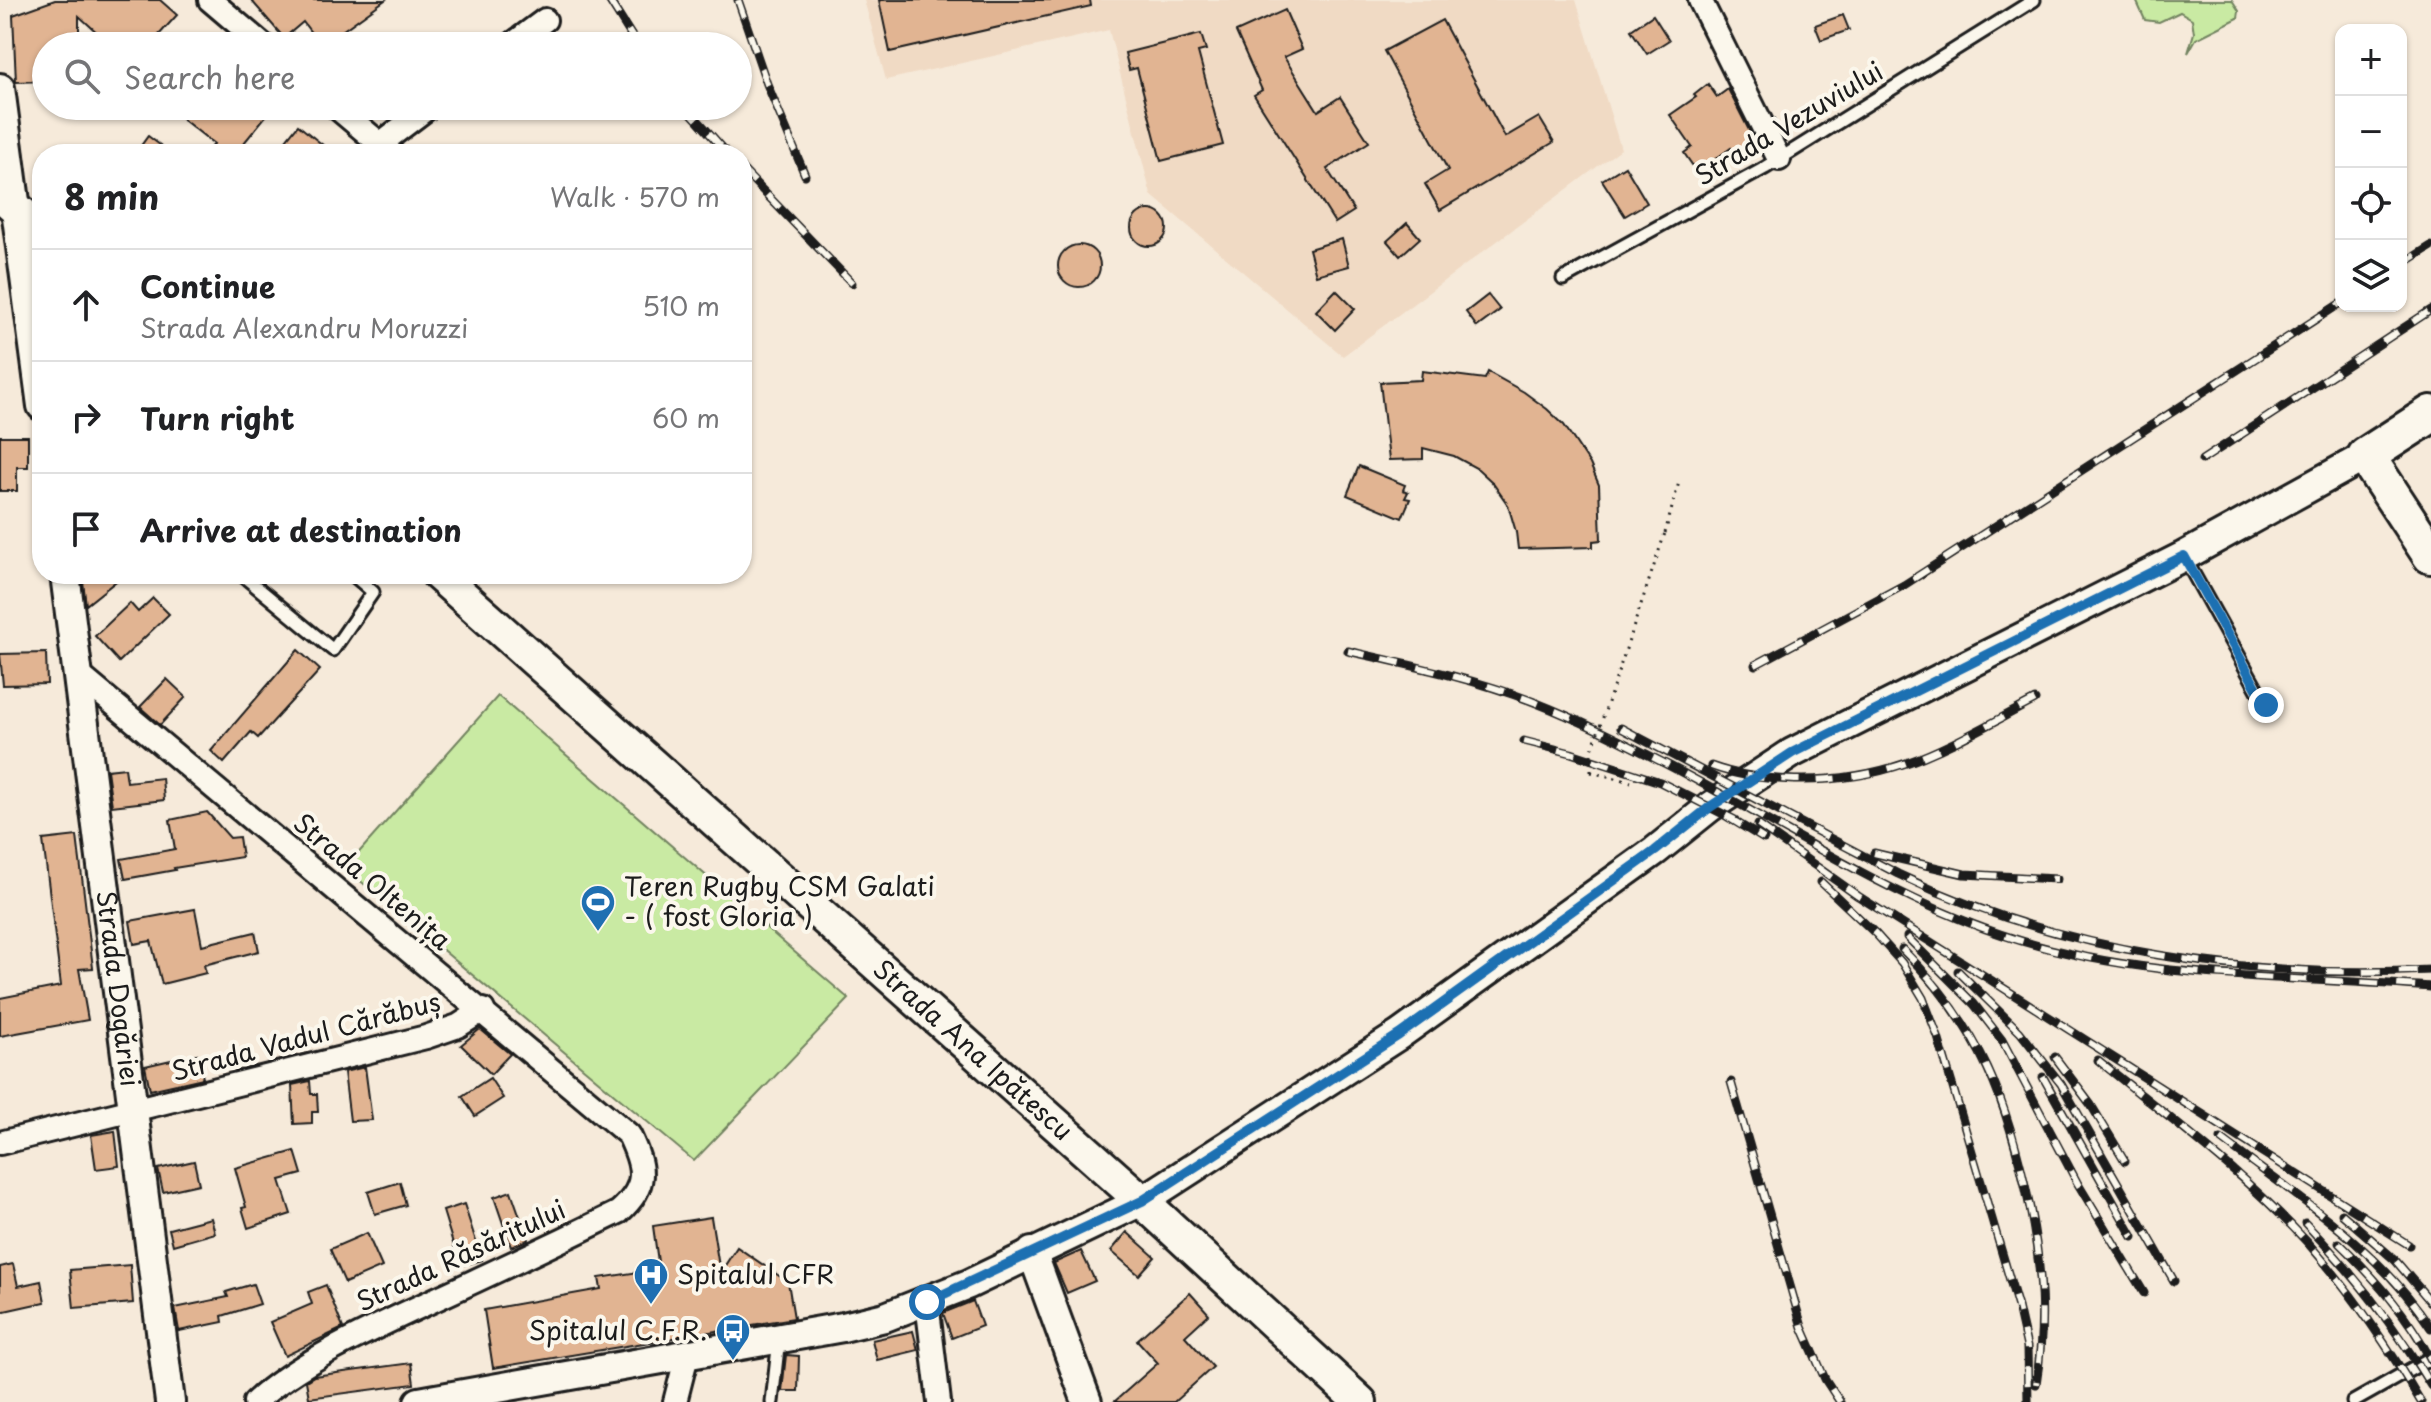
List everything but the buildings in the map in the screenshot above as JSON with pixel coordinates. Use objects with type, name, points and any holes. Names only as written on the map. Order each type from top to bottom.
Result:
[{"type":"main road","points":[[8,200],[32,222]]},
{"type":"main road","points":[[2431,414],[2366,456],[2431,555]]},
{"type":"main road","name":"Strada Ana Ipătescu","points":[[449,584],[1142,1201],[1360,1402]]},
{"type":"street","points":[[210,0],[248,32]]},
{"type":"street","points":[[1700,0],[1779,159]]},
{"type":"street","points":[[529,32],[545,20]]},
{"type":"street","points":[[0,88],[8,200],[32,345]]},
{"type":"street","points":[[352,120],[380,144]]},
{"type":"street","points":[[391,144],[416,120]]},
{"type":"street","points":[[419,1402],[521,1393],[687,1355],[885,1317],[927,1302],[1142,1201],[1399,1035],[1655,851],[1752,777],[1792,753],[2184,556],[2366,456]]},
{"type":"street","name":"Strada Dogăriei","points":[[66,584],[170,1402]]},
{"type":"street","name":"Strada Oltenița","points":[[78,674],[629,1135]]},
{"type":"street","name":"Strada Vadul Cărăbuș","points":[[0,1143],[426,1037],[458,1026],[483,1010]]},
{"type":"street","name":"Strada Răsăritului","points":[[255,1402],[281,1382],[367,1331],[619,1212],[637,1196],[642,1172],[629,1135]]},
{"type":"street","points":[[1032,1252],[1087,1402]]},
{"type":"street","points":[[927,1302],[939,1402]]},
{"type":"street","points":[[675,1402],[687,1355]]},
{"type":"lane","name":"Strada Vezuviului","points":[[1563,279],[1779,159],[2034,0]]},
{"type":"lane","points":[[2184,556],[2266,705]]},
{"type":"lane","points":[[253,584],[333,650],[373,592],[364,584]]},
{"type":"lane","points":[[772,1402],[779,1338]]},
{"type":"lane","points":[[2353,1402],[2431,1358]]},
{"type":"path","points":[[1631,782],[1591,772],[1591,753],[1665,533],[1679,482]]},
{"type":"shaded area","points":[[864,0],[1576,0],[1621,149],[1343,356],[1151,195],[1109,30],[886,80]]},
{"type":"green space","points":[[2136,0],[2232,0],[2239,11],[2238,18],[2196,39],[2188,53],[2194,33],[2192,19],[2180,12],[2159,22],[2145,20]]},
{"type":"green space","name":"Teren Rugby CSM Galati - ( fost Gloria )","points":[[498,696],[849,999],[694,1161],[345,868]]},
{"type":"railway","points":[[609,0],[629,32]]},
{"type":"railway","points":[[738,0],[749,32]]},
{"type":"railway","points":[[752,41],[805,175]]},
{"type":"railway","points":[[698,120],[719,144]]},
{"type":"railway","points":[[752,179],[852,283]]},
{"type":"railway","points":[[2407,261],[2431,246]]},
{"type":"railway","points":[[1755,665],[1904,585],[2335,307]]},
{"type":"railway","points":[[2202,460],[2431,310]]},
{"type":"railway","points":[[1348,651],[1489,686],[1568,716],[1666,764],[1871,878],[1956,918],[2000,934],[2053,950],[2159,969],[2431,987]]},
{"type":"railway","points":[[1711,766],[1742,775],[1784,780],[1863,775],[1921,758],[2035,700]]},
{"type":"railway","points":[[1621,728],[1898,874],[1960,901],[2025,924],[2158,955],[2226,964],[2363,972],[2431,970]]},
{"type":"railway","points":[[1524,741],[1660,782],[1735,820]]},
{"type":"railway","points":[[1726,816],[1764,839]]},
{"type":"railway","points":[[1758,825],[1858,896],[2409,1245]]},
{"type":"railway","points":[[1874,853],[1964,874],[2057,879]]},
{"type":"railway","points":[[1821,882],[1902,963],[1923,998],[1938,1037],[2018,1307],[2027,1347],[2028,1402]]},
{"type":"railway","points":[[1907,937],[1974,1004],[2002,1040],[2078,1184],[2144,1293]]},
{"type":"railway","points":[[1902,949],[1952,1007],[1971,1037],[2001,1100],[2012,1134],[2030,1208],[2040,1274],[2042,1317],[2036,1384]]},
{"type":"railway","points":[[1958,971],[2020,1032],[2061,1084],[2174,1281]]},
{"type":"railway","points":[[2055,1057],[2091,1105],[2125,1161]]},
{"type":"railway","points":[[2098,1060],[2232,1170],[2307,1242],[2368,1319],[2421,1402]]},
{"type":"railway","points":[[2043,1077],[2133,1237]]},
{"type":"railway","points":[[1731,1082],[1802,1327],[1825,1379],[1840,1402]]},
{"type":"railway","points":[[2221,1139],[2361,1248],[2410,1299],[2431,1328]]},
{"type":"railway","points":[[2342,1214],[2395,1260],[2431,1302]]},
{"type":"railway","points":[[2305,1223],[2372,1301],[2431,1386]]},
{"type":"railway","points":[[2339,1243],[2390,1298],[2431,1360]]},
{"type":"place","name":"Teren Rugby CSM Galati - ( fost Gloria )","points":[[598,933]]},
{"type":"place","name":"Spitalul CFR","points":[[651,1306]]},
{"type":"place","name":"Spitalul C.F.R.","points":[[733,1362]]},
{"type":"route","points":[[927,1302],[1142,1201],[1399,1035],[1655,851],[1710,807],[1792,753],[2184,556],[2266,705]]}]
